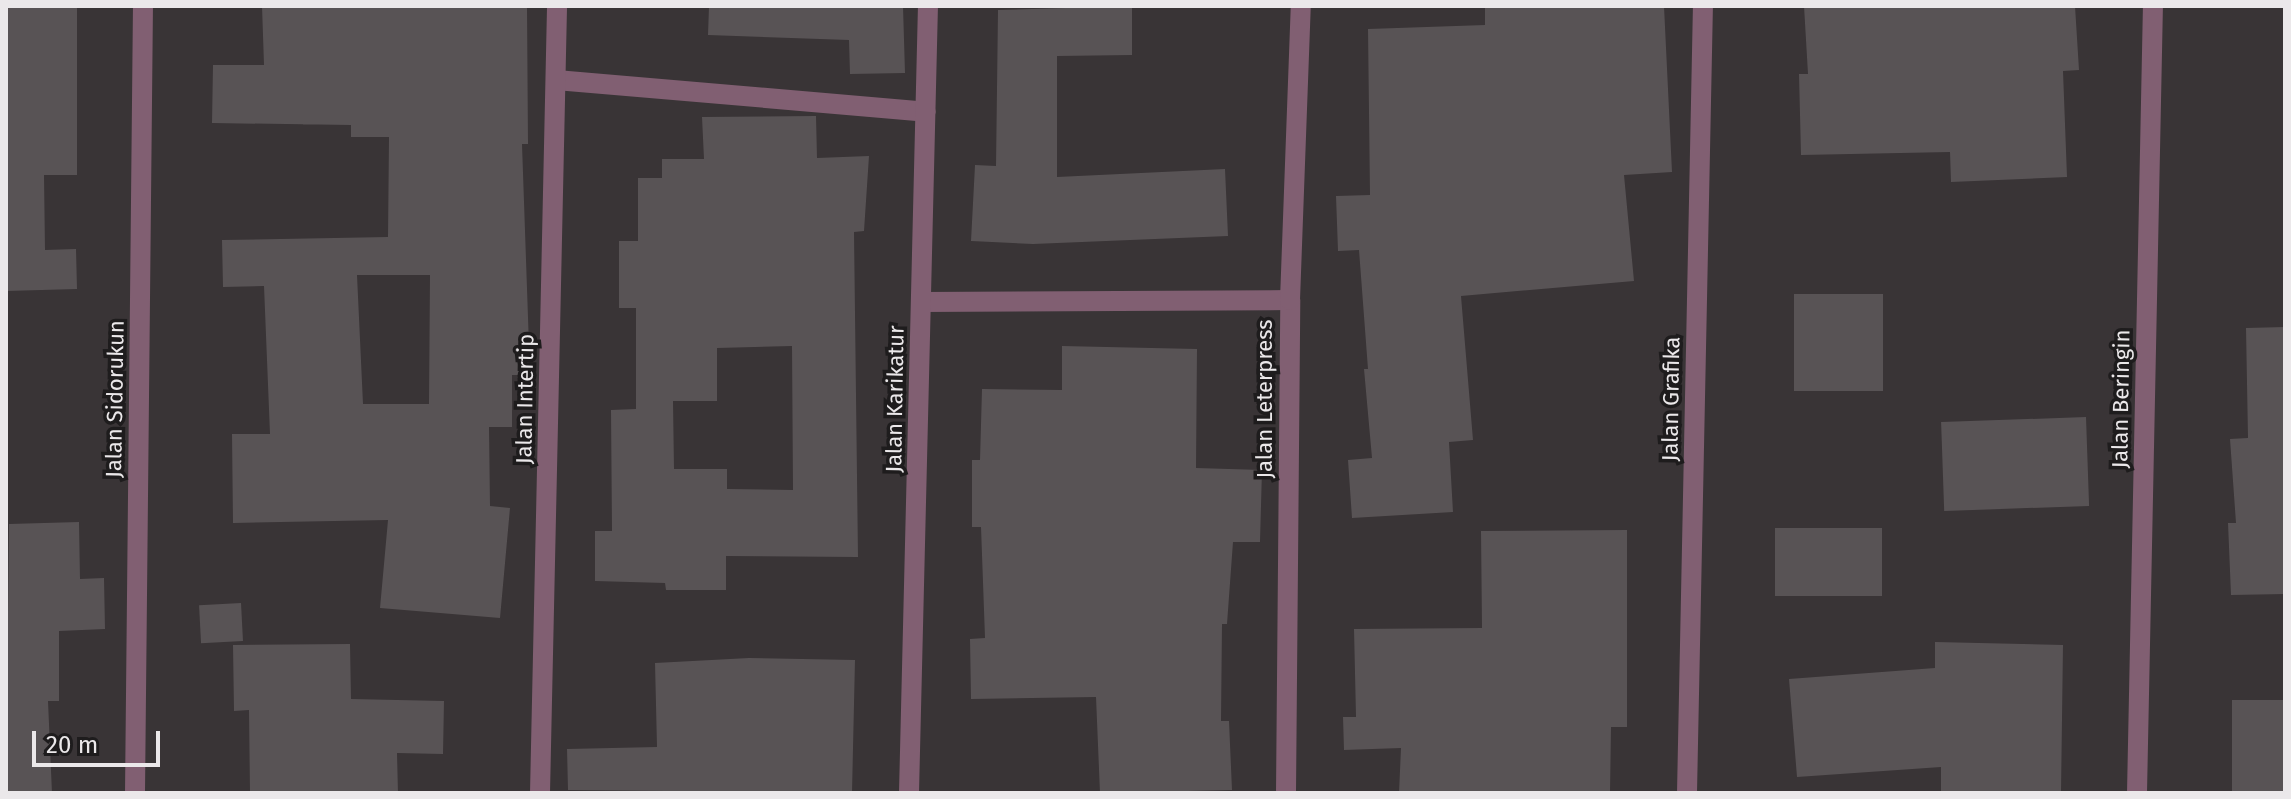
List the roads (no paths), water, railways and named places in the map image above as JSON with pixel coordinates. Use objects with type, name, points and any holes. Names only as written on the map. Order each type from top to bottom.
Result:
[{"type":"street","name":"Jalan Sidorukun","points":[[135,793],[143,6]]},
{"type":"street","name":"Jalan Intertip","points":[[540,793],[557,6]]},
{"type":"street","name":"Jalan Karikatur","points":[[909,793],[928,6]]},
{"type":"street","name":"Jalan Leterpress","points":[[1286,793],[1290,300],[1301,6]]},
{"type":"street","name":"Jalan Grafika","points":[[1687,793],[1703,6]]},
{"type":"street","name":"Jalan Beringin","points":[[2137,793],[2153,6]]},
{"type":"street","points":[[556,80],[926,112]]},
{"type":"street","points":[[921,302],[1290,300]]}]
